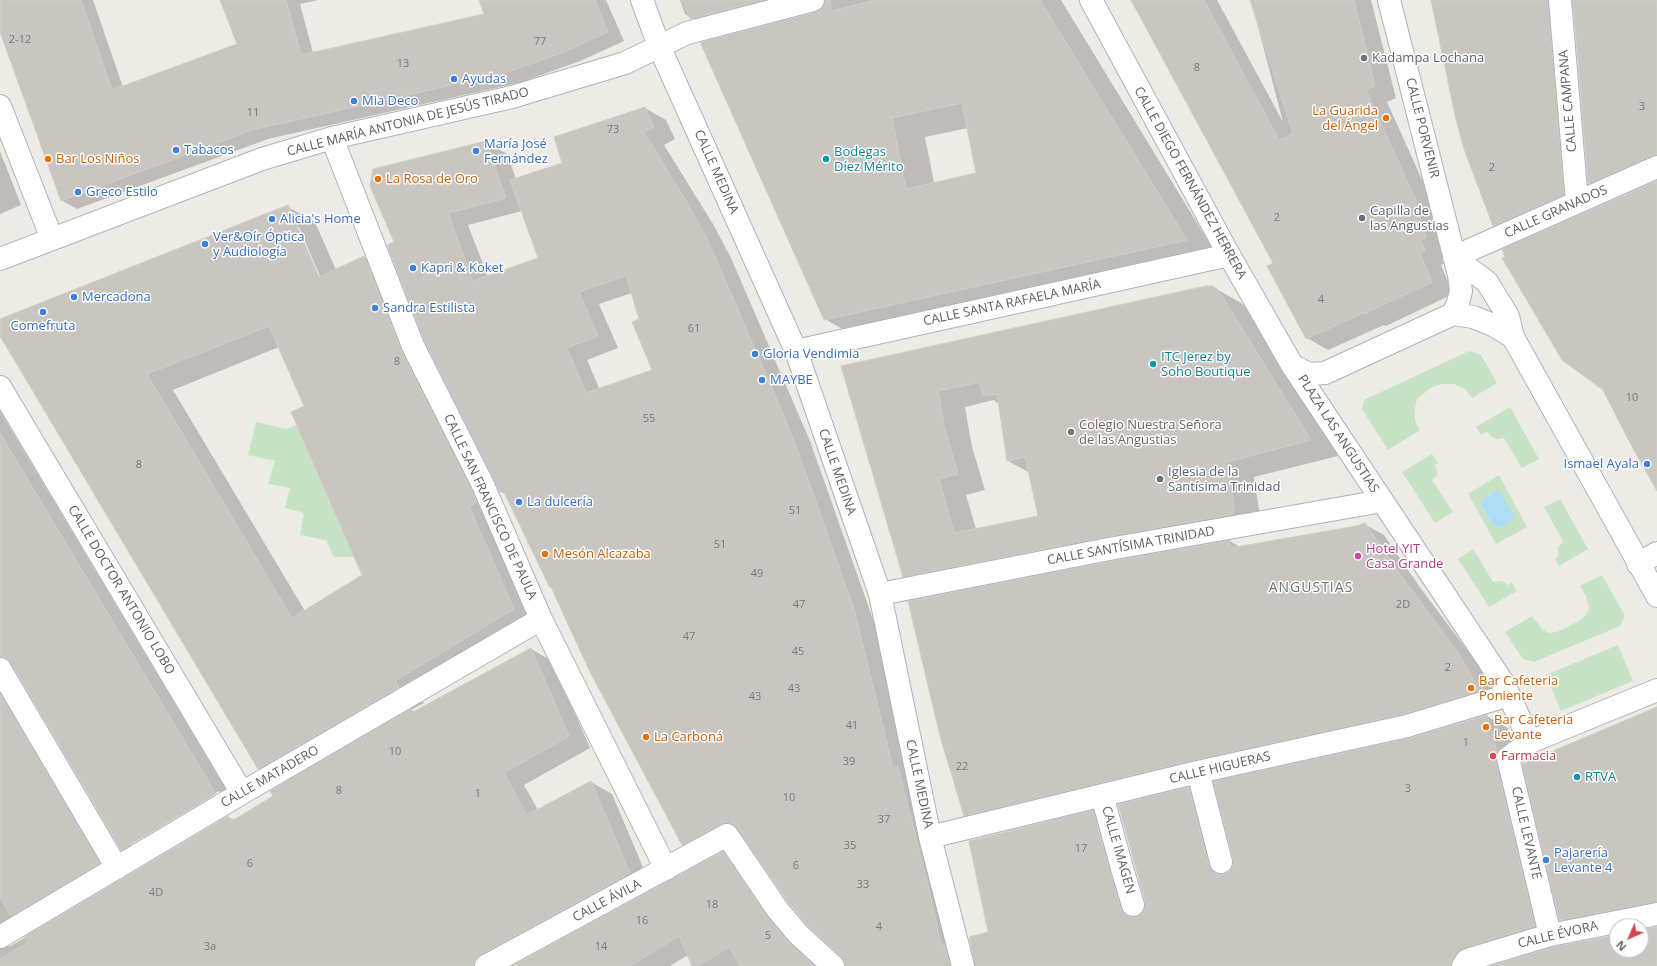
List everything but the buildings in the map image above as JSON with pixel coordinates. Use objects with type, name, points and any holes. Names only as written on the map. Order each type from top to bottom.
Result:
[{"type":"street","name":"CALLE MEDINA","points":[[642,0],[660,46],[796,351],[880,594],[930,837],[963,966]]},
{"type":"street","name":"CALLE MARÍA ANTONIA DE JESÚS TIRADO","points":[[0,259],[262,159],[332,138],[512,97],[625,63],[687,33],[813,0]]},
{"type":"street","name":"CALLE DIEGO FERNÁNDEZ HERRERA","points":[[1091,0],[1229,256],[1292,365]]},
{"type":"street","name":"CALLE PORVENIR","points":[[1389,0],[1454,257],[1461,291],[1453,314]]},
{"type":"street","name":"CALLE CAMPANA","points":[[1560,0],[1577,202]]},
{"type":"street","points":[[0,106],[52,239]]},
{"type":"street","name":"CALLE SAN FRANCISCO DE PAULA","points":[[332,138],[413,346],[483,485],[541,618],[666,869]]},
{"type":"street","name":"CALLE GRANADOS","points":[[1454,257],[1657,167]]},
{"type":"street","name":"CALLE SANTA RAFAELA MARÍA","points":[[796,351],[1229,256]]},
{"type":"street","points":[[1454,257],[1488,282],[1508,316],[1513,337],[1657,596]]},
{"type":"street","points":[[1453,314],[1473,317],[1493,325],[1513,337]]},
{"type":"street","name":"PLAZA LAS ANGUSTIAS","points":[[1292,365],[1309,374],[1325,373],[1453,314]]},
{"type":"street","name":"PLAZA LAS ANGUSTIAS","points":[[1292,365],[1504,684],[1530,742]]},
{"type":"street","name":"CALLE DOCTOR ANTONIO LOBO","points":[[0,387],[242,793]]},
{"type":"street","name":"CALLE SANTÍSIMA TRINIDAD","points":[[880,594],[1109,549],[1382,501]]},
{"type":"street","points":[[1638,564],[1657,553]]},
{"type":"street","name":"CALLE MATADERO","points":[[1,934],[117,868],[541,618]]},
{"type":"street","points":[[0,669],[117,868]]},
{"type":"street","points":[[1530,742],[1657,690]]},
{"type":"street","name":"CALLE HIGUERAS","points":[[930,837],[1198,772],[1407,726],[1509,695]]},
{"type":"street","name":"CALLE LEVANTE","points":[[1530,742],[1508,758],[1550,935]]},
{"type":"street","points":[[1198,772],[1221,862]]},
{"type":"street","name":"CALLE IMAGEN","points":[[1102,795],[1133,905]]},
{"type":"street","name":"CALLE ÁVILA","points":[[486,966],[666,869],[726,834],[781,914],[798,934],[833,966]]},
{"type":"street","name":"CALLE ÉVORA","points":[[1463,966],[1467,960],[1550,935],[1657,914]]},
{"type":"green space","points":[[1469,351],[1481,355],[1497,383],[1472,398],[1465,389],[1454,384],[1443,384],[1432,387],[1417,399],[1415,420],[1420,430],[1388,450],[1362,409],[1364,400]]},
{"type":"green space","points":[[1510,407],[1539,459],[1522,468],[1504,438],[1497,439],[1492,437],[1487,432],[1481,435],[1476,427]]},
{"type":"green space","points":[[256,422],[287,429],[297,425],[354,557],[334,557],[326,540],[300,535],[304,513],[285,508],[290,488],[268,484],[275,461],[248,455]]},
{"type":"green space","points":[[1432,454],[1438,463],[1435,465],[1438,474],[1432,480],[1453,512],[1435,523],[1402,472]]},
{"type":"green space","points":[[1499,475],[1527,527],[1496,544],[1468,494]],"holes":[[[1495,492],[1499,493],[1514,515],[1500,528],[1494,527],[1481,504],[1482,499]]]},
{"type":"green space","points":[[1560,499],[1588,549],[1559,566],[1555,559],[1558,556],[1558,547],[1563,541],[1544,507]]},
{"type":"green space","points":[[1473,549],[1493,582],[1501,581],[1508,585],[1512,583],[1517,591],[1489,607],[1458,559]]},
{"type":"green space","points":[[1602,575],[1625,616],[1620,626],[1534,662],[1523,659],[1505,632],[1532,616],[1542,629],[1548,633],[1557,632],[1579,621],[1586,615],[1589,608],[1586,596],[1580,586]]},
{"type":"green space","points":[[1618,645],[1633,681],[1561,711],[1546,675]]},
{"type":"water","points":[[1496,491],[1501,493],[1514,515],[1512,521],[1500,528],[1494,527],[1481,504],[1481,500]]},
{"type":"place","name":"Kadampa Lochana","points":[[1364,58]]},
{"type":"place","name":"Ayudas","points":[[454,79]]},
{"type":"place","name":"Mia Deco","points":[[354,101]]},
{"type":"place","name":"La Guarida del Ángel","points":[[1386,118]]},
{"type":"place","name":"Tabacos","points":[[176,150]]},
{"type":"place","name":"María José Fernández","points":[[476,151]]},
{"type":"place","name":"Bar Los Niños","points":[[48,159]]},
{"type":"place","name":"Bodegas Díez Mérito","points":[[826,159]]},
{"type":"place","name":"La Rosa de Oro","points":[[378,179]]},
{"type":"place","name":"Greco Estilo","points":[[78,192]]},
{"type":"place","name":"Capilla de las Angustias","points":[[1362,218]]},
{"type":"place","name":"Alicia's Home","points":[[272,219]]},
{"type":"place","name":"Ver&Oír Óptica y Audiología","points":[[205,244]]},
{"type":"place","name":"Kapri & Koket","points":[[413,268]]},
{"type":"place","name":"Mercadona","points":[[74,297]]},
{"type":"place","name":"Sandra Estilista","points":[[375,308]]},
{"type":"place","name":"Comefruta","points":[[43,312]]},
{"type":"place","name":"Gloria Vendimia","points":[[755,354]]},
{"type":"place","name":"ITC Jerez by Soho Boutique","points":[[1153,364]]},
{"type":"place","name":"MAYBE","points":[[762,380]]},
{"type":"place","name":"Colegio Nuestra Señora de las Angustias","points":[[1071,432]]},
{"type":"place","name":"Ismael Ayala","points":[[1647,464]]},
{"type":"place","name":"Iglesia de la Santísima Trinidad","points":[[1160,479]]},
{"type":"place","name":"La dulcería","points":[[519,502]]},
{"type":"place","name":"Mesón Alcazaba","points":[[545,554]]},
{"type":"place","name":"Hotel YIT Casa Grande","points":[[1358,556]]},
{"type":"place","name":"Bar Cafeteria Poniente","points":[[1471,688]]},
{"type":"place","name":"Bar Cafeteria Levante","points":[[1486,727]]},
{"type":"place","name":"La Carboná","points":[[646,737]]},
{"type":"place","name":"Farmacia","points":[[1493,756]]},
{"type":"place","name":"RTVA","points":[[1577,777]]},
{"type":"place","name":"Pajarería Levante 4","points":[[1546,860]]},
{"type":"district","name":"ANGUSTIAS","points":[[1311,588]]}]
